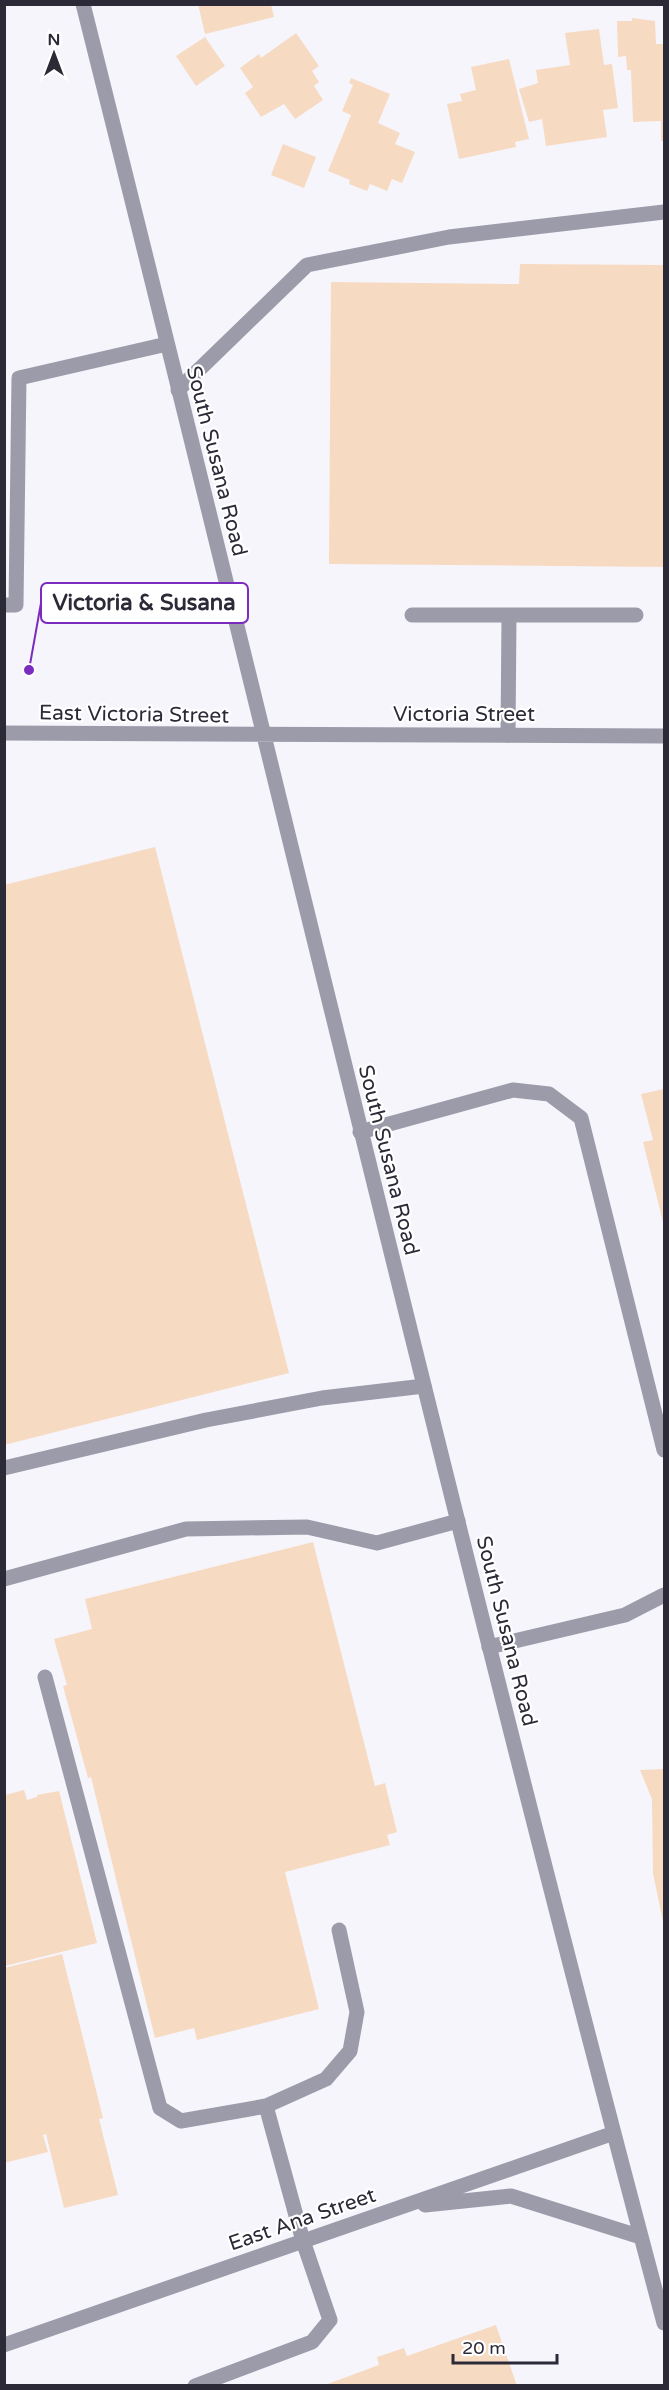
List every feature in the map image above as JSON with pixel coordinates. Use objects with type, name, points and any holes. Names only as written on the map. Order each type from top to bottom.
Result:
[{"type":"street","name":"South Susana Road","points":[[83,4],[489,1647],[664,2323]]},
{"type":"street","points":[[178,390],[307,265],[449,237],[664,212]]},
{"type":"street","points":[[4,605],[16,605],[19,378],[167,345]]},
{"type":"street","points":[[412,615],[636,615]]},
{"type":"street","points":[[508,735],[509,615]]},
{"type":"street","name":"East Victoria Street","points":[[4,734],[263,736]]},
{"type":"street","name":"Victoria Street","points":[[263,736],[664,736]]},
{"type":"street","points":[[360,1132],[513,1090],[549,1095],[581,1118],[664,1450]]},
{"type":"street","points":[[4,1468],[206,1420],[322,1398],[424,1386]]},
{"type":"street","points":[[4,1579],[186,1529],[307,1527],[376,1544],[458,1521]]},
{"type":"street","points":[[489,1647],[625,1615],[664,1595]]},
{"type":"street","points":[[45,1677],[160,2108],[181,2121],[266,2106],[326,2079],[350,2051],[357,2012],[339,1930]]},
{"type":"street","points":[[195,2385],[312,2342],[330,2320],[303,2241],[266,2106]]},
{"type":"street","name":"East Ana Street","points":[[4,2344],[614,2133]]},
{"type":"street","points":[[398,2208],[511,2196],[641,2237]]},
{"type":"building","points":[[198,4],[271,4],[274,17],[205,34]]},
{"type":"building","points":[[632,18],[655,21],[656,44],[664,44],[664,141],[661,141],[661,121],[633,122],[631,70],[627,70],[626,56],[618,57],[617,21],[632,21]]},
{"type":"building","points":[[599,29],[604,65],[612,64],[618,108],[603,110],[607,137],[546,146],[542,119],[529,122],[519,89],[538,83],[536,70],[570,65],[565,33]]},
{"type":"building","points":[[296,33],[319,66],[312,71],[319,82],[314,86],[323,100],[295,119],[284,104],[261,117],[245,93],[253,87],[240,68],[259,54],[261,58]]},
{"type":"building","points":[[205,37],[225,66],[196,86],[176,56]]},
{"type":"building","points":[[509,59],[529,139],[515,142],[516,147],[459,159],[447,104],[462,101],[460,94],[476,90],[471,67]]},
{"type":"building","points":[[351,78],[390,94],[378,123],[400,133],[395,144],[415,152],[402,183],[392,179],[387,191],[370,184],[367,191],[349,184],[350,180],[328,171],[351,115],[342,111],[353,85],[349,83]]},
{"type":"building","points":[[283,144],[316,157],[304,188],[271,175]]},
{"type":"building","points":[[520,264],[664,265],[664,567],[329,564],[331,282],[519,284]]},
{"type":"building","points":[[155,847],[289,1373],[4,1445],[4,885]]},
{"type":"building","points":[[664,1089],[664,1226],[643,1142],[653,1140],[641,1094]]},
{"type":"building","points":[[313,1542],[375,1786],[385,1783],[397,1832],[387,1835],[390,1845],[285,1872],[319,2009],[197,2040],[194,2028],[155,2038],[91,1777],[88,1778],[63,1686],[67,1685],[54,1639],[92,1629],[85,1599]]},
{"type":"building","points":[[664,1769],[664,1927],[653,1873],[652,1799],[640,1770]]},
{"type":"building","points":[[24,1790],[27,1800],[37,1795],[59,1791],[97,1943],[5,1966],[5,1795]]},
{"type":"building","points":[[62,1954],[103,2118],[99,2119],[118,2195],[64,2208],[46,2134],[43,2135],[48,2152],[4,2163],[4,1968]]},
{"type":"building","points":[[496,2325],[517,2386],[322,2386],[379,2365],[377,2357],[404,2348],[407,2356]]},
{"type":"place","name":"Victoria & Susana","points":[[29,670]]}]
